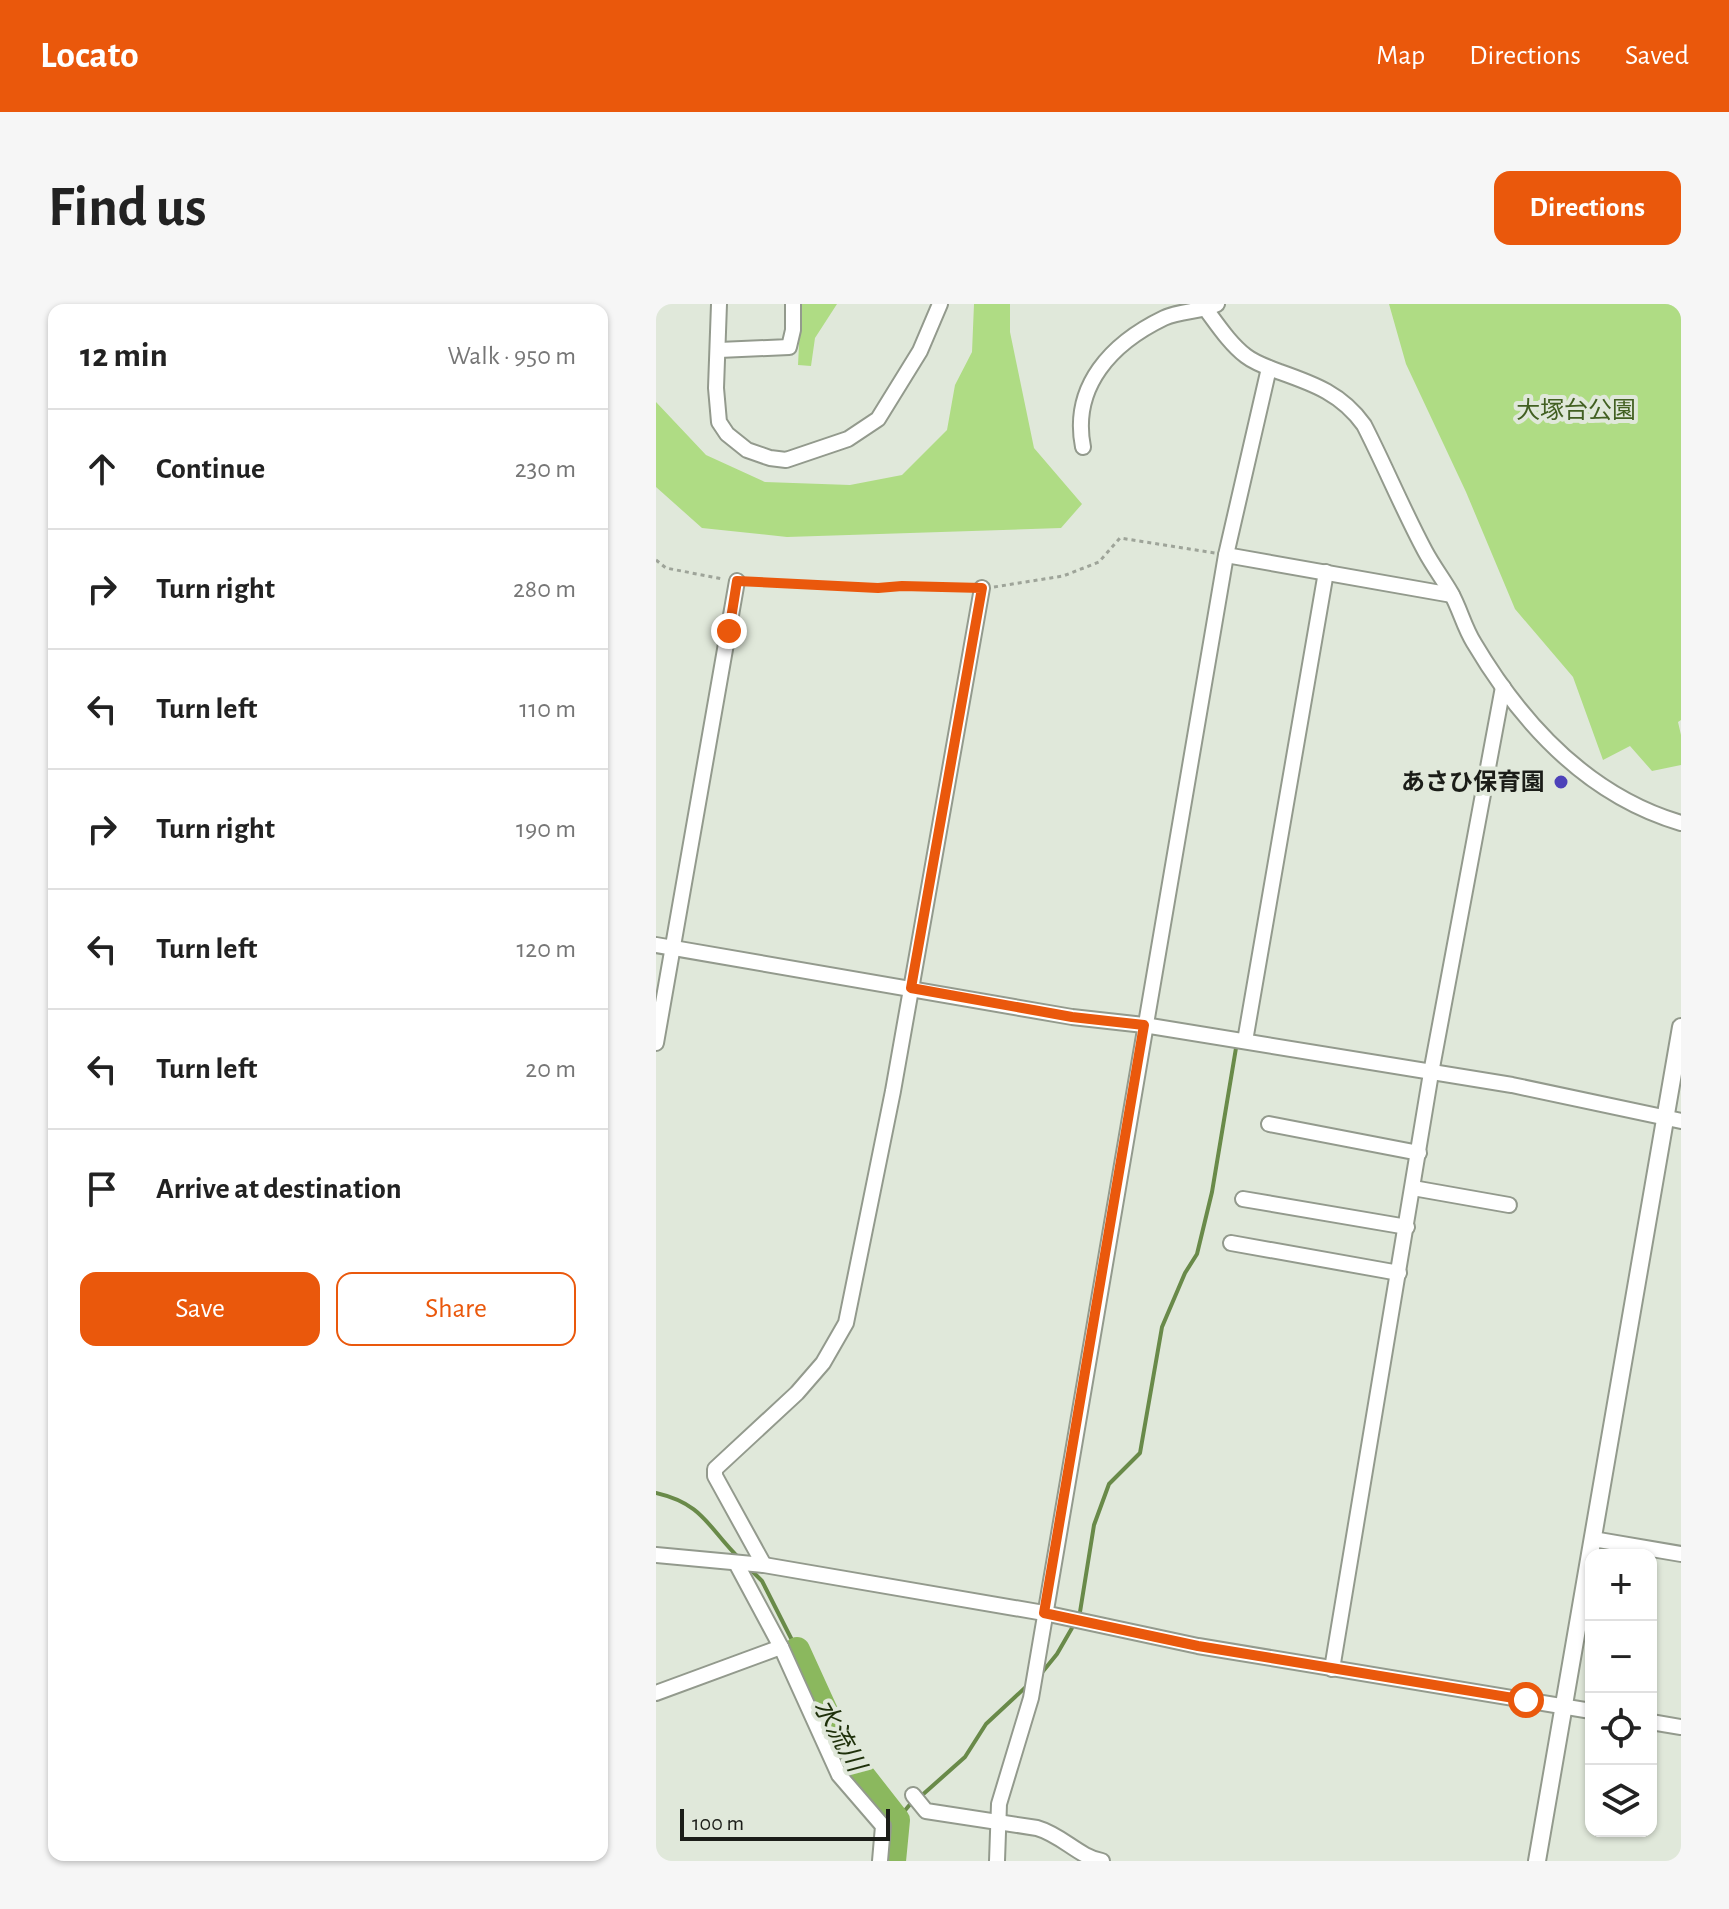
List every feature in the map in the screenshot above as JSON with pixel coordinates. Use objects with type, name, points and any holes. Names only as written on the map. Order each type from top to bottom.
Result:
[{"type":"street","points":[[719,304],[716,404],[721,426],[747,450],[777,459],[794,459],[848,439],[878,419],[920,351],[940,304]]},
{"type":"street","points":[[719,350],[789,347],[793,330],[793,304]]},
{"type":"street","points":[[1083,447],[1079,430],[1081,408],[1088,386],[1105,362],[1127,341],[1166,316],[1211,306],[1246,356],[1314,384],[1353,409],[1370,437],[1426,553],[1452,595],[1472,641],[1503,687],[1564,757],[1580,772],[1625,802],[1681,823]]},
{"type":"street","points":[[997,1861],[999,1804],[1031,1698],[1226,555],[1269,368]]},
{"type":"street","points":[[1226,555],[1452,595]]},
{"type":"street","points":[[1245,1041],[1326,572]]},
{"type":"street","points":[[656,1043],[737,581]]},
{"type":"street","points":[[764,1565],[715,1476],[715,1469],[797,1393],[823,1363],[846,1323],[911,988],[982,588]]},
{"type":"street","points":[[1332,1669],[1431,1073],[1503,687]]},
{"type":"street","points":[[656,945],[1072,1017],[1144,1025],[1512,1085],[1673,1120]]},
{"type":"street","points":[[1537,1861],[1593,1539],[1673,1120],[1681,1027]]},
{"type":"street","points":[[1269,1124],[1419,1153]]},
{"type":"street","points":[[1413,1188],[1509,1205]]},
{"type":"street","points":[[1243,1199],[1407,1227]]},
{"type":"street","points":[[1231,1243],[1399,1273]]},
{"type":"street","points":[[1593,1539],[1681,1554]]},
{"type":"street","points":[[656,1555],[764,1565],[1044,1613],[1160,1639],[1585,1710]]},
{"type":"street","points":[[736,1563],[781,1647],[839,1775],[883,1826],[880,1861]]},
{"type":"street","points":[[656,1693],[781,1647]]},
{"type":"street","points":[[1657,1723],[1681,1727]]},
{"type":"street","points":[[913,1795],[926,1811],[1037,1828],[1054,1833],[1092,1859],[1102,1861]]},
{"type":"path","points":[[656,560],[666,568],[737,581],[878,588],[982,588],[1063,576],[1099,562],[1120,538],[1226,555]]},
{"type":"green space","points":[[801,304],[837,304],[815,338],[811,366],[798,365]]},
{"type":"green space","points":[[974,304],[1010,304],[1010,332],[1034,448],[1082,504],[1061,528],[787,537],[702,528],[656,487],[656,402],[706,455],[765,482],[850,485],[902,475],[947,430],[955,385],[972,352]]},
{"type":"green space","name":"大塚台公園","points":[[1389,304],[1681,304],[1681,720],[1678,722],[1681,765],[1652,771],[1630,746],[1603,760],[1573,677],[1515,609],[1466,492],[1406,364]]},
{"type":"waterway","points":[[1080,1612],[1094,1525],[1109,1484],[1140,1453],[1162,1327],[1185,1273],[1197,1254],[1212,1192],[1236,1048]]},
{"type":"waterway","points":[[656,1493],[685,1504],[704,1518],[740,1559]]},
{"type":"waterway","points":[[749,1568],[762,1581],[797,1650]]},
{"type":"waterway","points":[[1040,1675],[1072,1628]]},
{"type":"waterway","name":"水流川","points":[[797,1650],[843,1751],[897,1820],[893,1861]]},
{"type":"waterway","points":[[920,1797],[965,1757],[986,1724],[1028,1685]]},
{"type":"waterway","points":[[897,1820],[912,1802]]},
{"type":"place","name":"あさひ保育園","points":[[1561,782]]},
{"type":"route","points":[[729,631],[737,581],[878,588],[982,588],[911,988],[1072,1017],[1144,1025],[1044,1613],[1198,1646],[1526,1700]]}]
